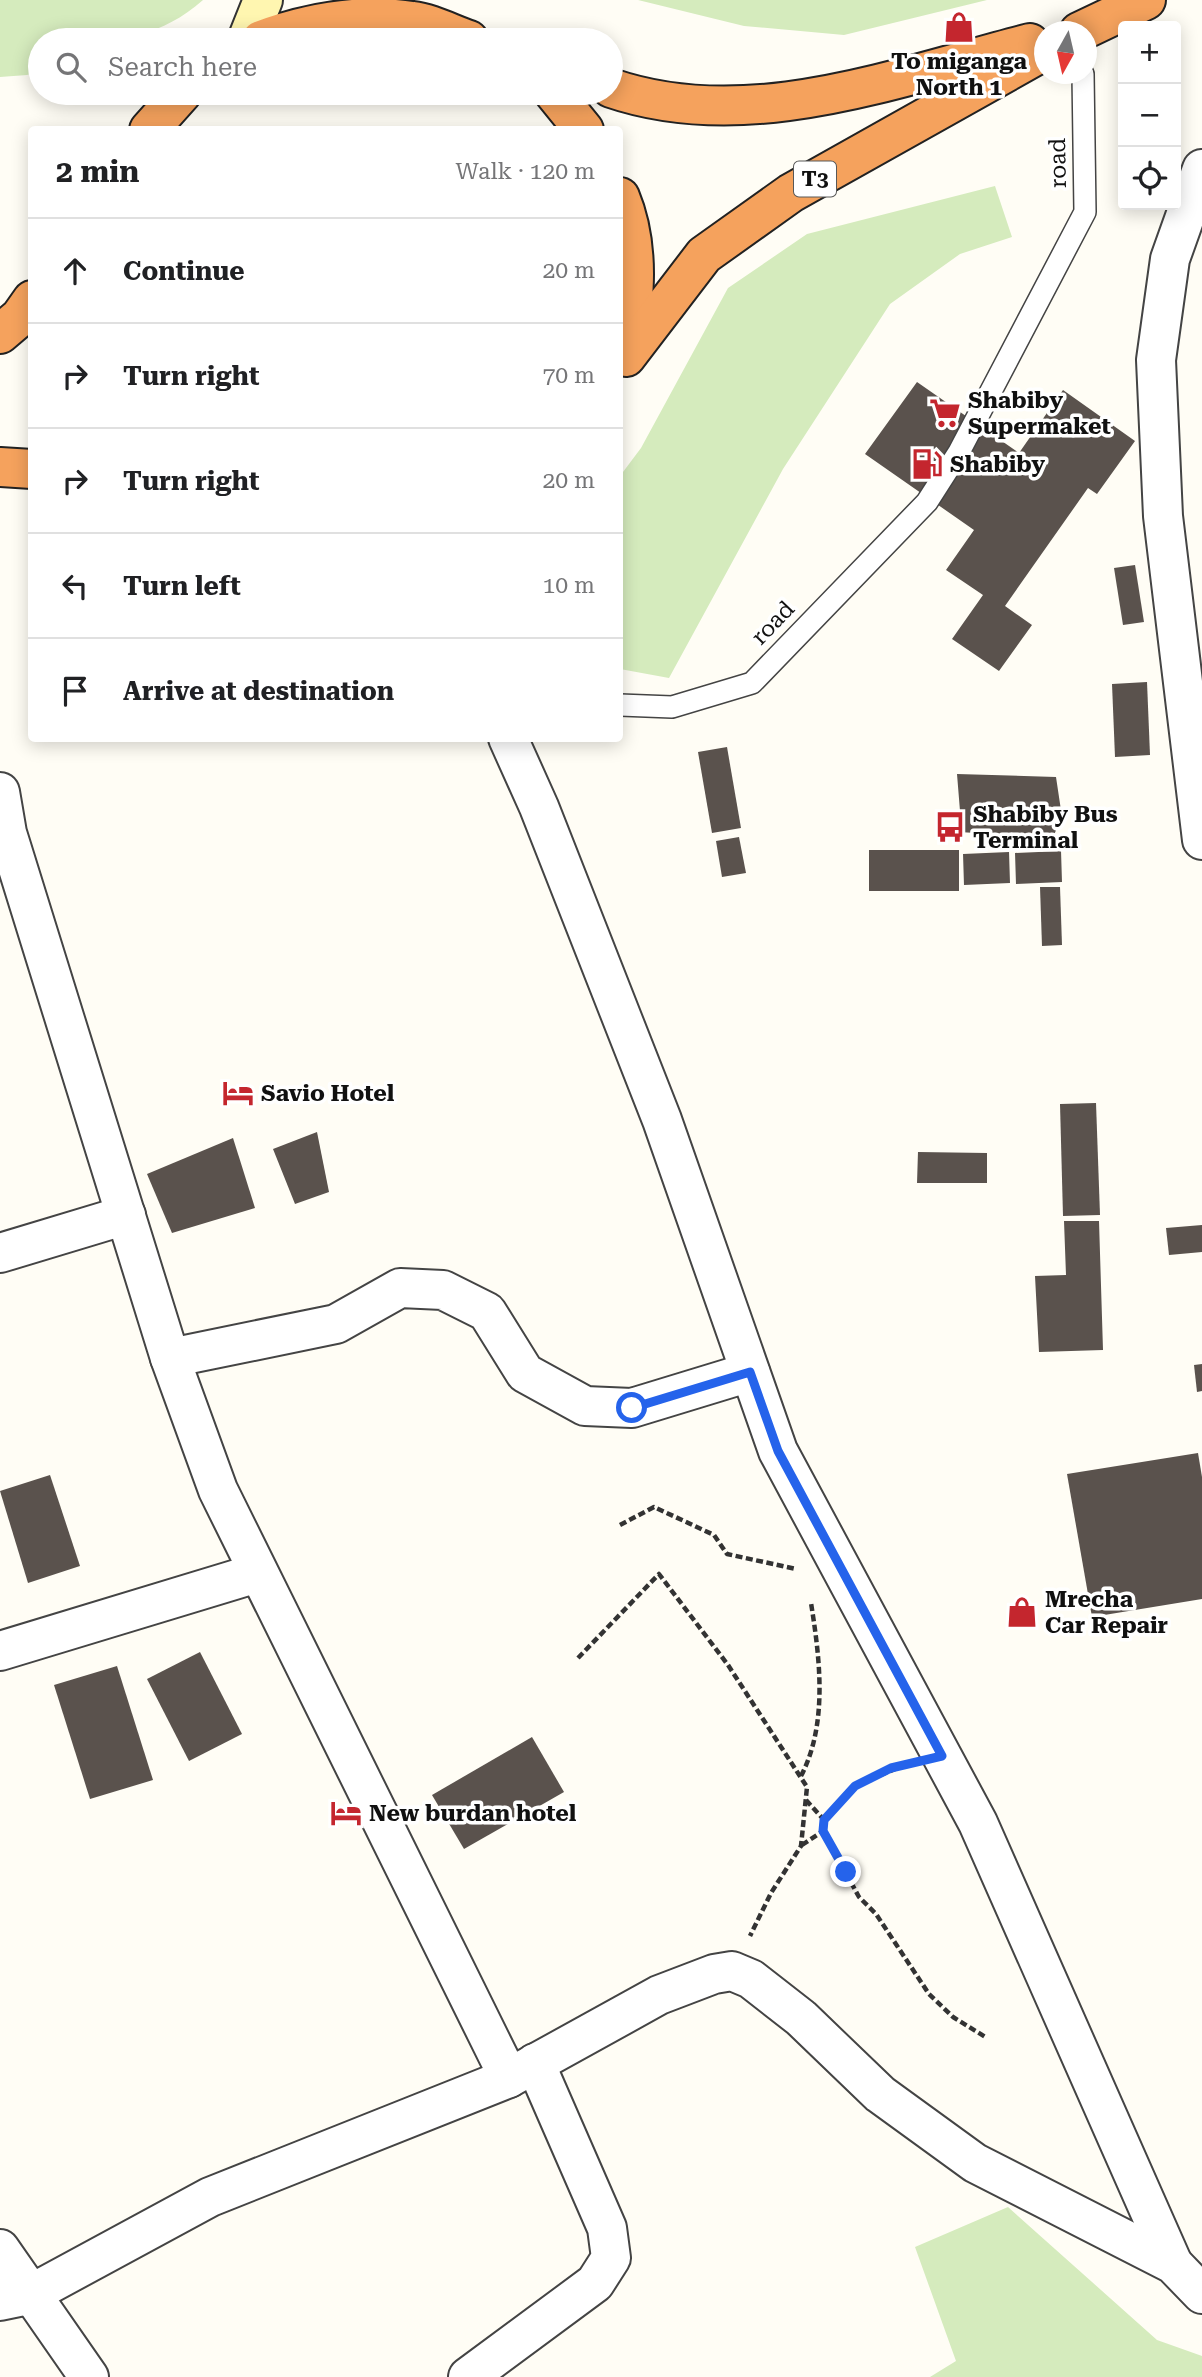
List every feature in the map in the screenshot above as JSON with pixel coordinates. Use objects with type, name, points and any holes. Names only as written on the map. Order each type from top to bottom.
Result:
[{"type":"highway","points":[[1097,23],[1146,0]]},
{"type":"highway","points":[[293,28],[406,10],[444,28]]},
{"type":"highway","points":[[623,92],[693,105],[765,104],[849,90],[1034,42]]},
{"type":"highway","name":"T3","points":[[623,365],[704,255],[791,192],[1034,57]]},
{"type":"highway","points":[[153,126],[171,105]]},
{"type":"highway","points":[[564,105],[581,126]]},
{"type":"highway","name":"T3","points":[[623,205],[627,215],[636,286],[623,365]]},
{"type":"highway","points":[[0,334],[20,317],[28,306]]},
{"type":"highway","points":[[0,467],[28,469]]},
{"type":"main road","points":[[252,28],[263,0]]},
{"type":"street","points":[[1202,169],[1170,259],[1156,360],[1163,516],[1202,840]]},
{"type":"street","points":[[510,742],[539,807],[662,1120],[778,1451],[978,1824],[1173,2264]]},
{"type":"street","points":[[0,792],[3,834],[170,1358],[218,1490],[257,1573],[607,2228],[611,2258],[595,2283],[468,2377]]},
{"type":"street","points":[[0,1254],[126,1215]]},
{"type":"street","points":[[170,1358],[335,1324],[400,1288],[443,1290],[487,1312],[525,1373],[585,1406],[632,1408],[750,1372]]},
{"type":"street","points":[[0,1651],[257,1573]]},
{"type":"street","points":[[14,2298],[210,2197],[522,2071],[659,1994],[714,1974],[732,1971],[751,1979],[801,2018],[880,2094],[975,2163],[1173,2264],[1202,2294]]},
{"type":"street","points":[[0,2249],[14,2298],[89,2377]]},
{"type":"lane","name":"road","points":[[623,705],[671,707],[752,683],[928,502],[988,396],[1085,212],[1083,84]]},
{"type":"path","points":[[620,1525],[654,1507],[713,1535],[727,1553],[804,1571]]},
{"type":"path","points":[[578,1658],[659,1574],[728,1665],[807,1787],[801,1846]]},
{"type":"path","points":[[800,1777],[809,1761],[816,1734],[819,1684],[810,1599]]},
{"type":"path","points":[[942,1756],[891,1768],[855,1786],[824,1820],[823,1831],[859,1897],[876,1914],[929,1994],[953,2017],[987,2038]]},
{"type":"path","points":[[806,1799],[824,1820]]},
{"type":"path","points":[[732,1971],[771,1893],[801,1846],[823,1831]]},
{"type":"green space","points":[[0,0],[203,0],[184,15],[157,28],[28,28],[28,75],[0,77]]},
{"type":"green space","points":[[638,0],[987,0],[844,35],[744,26]]},
{"type":"green space","points":[[995,186],[1012,237],[960,254],[890,304],[783,469],[669,678],[623,670],[623,472],[641,448],[728,288],[807,234]]},
{"type":"green space","points":[[1008,2207],[1157,2340],[1202,2356],[1202,2377],[930,2377],[956,2361],[915,2247]]},
{"type":"building","points":[[917,382],[1019,453],[1063,390],[1135,441],[1097,494],[1088,488],[1005,606],[1032,625],[999,671],[952,639],[983,595],[946,570],[974,530],[865,454]]},
{"type":"building","points":[[1135,565],[1144,622],[1123,625],[1114,568]]},
{"type":"building","points":[[1147,682],[1150,755],[1115,757],[1112,684]]},
{"type":"building","points":[[727,747],[741,828],[712,833],[698,752]]},
{"type":"building","points":[[957,774],[1056,777],[1062,817],[1053,837],[958,832],[960,811]]},
{"type":"building","points":[[739,837],[746,873],[722,877],[716,841]]},
{"type":"building","points":[[869,850],[959,850],[959,891],[869,891]]},
{"type":"building","points":[[1061,851],[1062,882],[1016,884],[1015,853]]},
{"type":"building","points":[[1009,852],[1010,883],[964,885],[963,854]]},
{"type":"building","points":[[1040,887],[1060,887],[1062,945],[1042,946]]},
{"type":"building","points":[[1096,1103],[1100,1215],[1063,1216],[1060,1104]]},
{"type":"building","points":[[317,1132],[329,1192],[295,1204],[273,1149]]},
{"type":"building","points":[[233,1138],[255,1208],[172,1233],[147,1174]]},
{"type":"building","points":[[918,1152],[987,1153],[987,1183],[917,1183]]},
{"type":"building","points":[[1064,1221],[1099,1221],[1103,1350],[1039,1352],[1035,1276],[1066,1275]]},
{"type":"building","points":[[1202,1225],[1202,1252],[1169,1255],[1166,1228]]},
{"type":"building","points":[[1202,1364],[1202,1391],[1197,1392],[1194,1365]]},
{"type":"building","points":[[1198,1453],[1202,1477],[1202,1599],[1092,1617],[1067,1474]]},
{"type":"building","points":[[50,1475],[80,1566],[28,1583],[0,1491]]},
{"type":"building","points":[[200,1652],[242,1734],[189,1761],[147,1679]]},
{"type":"building","points":[[117,1666],[153,1780],[90,1799],[54,1685]]},
{"type":"building","points":[[532,1737],[564,1792],[464,1849],[432,1795]]},
{"type":"place","name":"To miganga North 1","points":[[959,27]]},
{"type":"place","name":"Shabiby Supermaket","points":[[945,413]]},
{"type":"place","name":"Shabiby","points":[[927,464]]},
{"type":"place","name":"Shabiby Bus Terminal","points":[[950,827]]},
{"type":"place","name":"Savio Hotel","points":[[238,1093]]},
{"type":"place","name":"Mrecha Car Repair","points":[[1022,1612]]},
{"type":"place","name":"New burdan hotel","points":[[346,1813]]},
{"type":"route","points":[[632,1408],[750,1372],[778,1451],[942,1756],[891,1768],[855,1786],[824,1820],[823,1831],[835,1857],[846,1872]]}]
